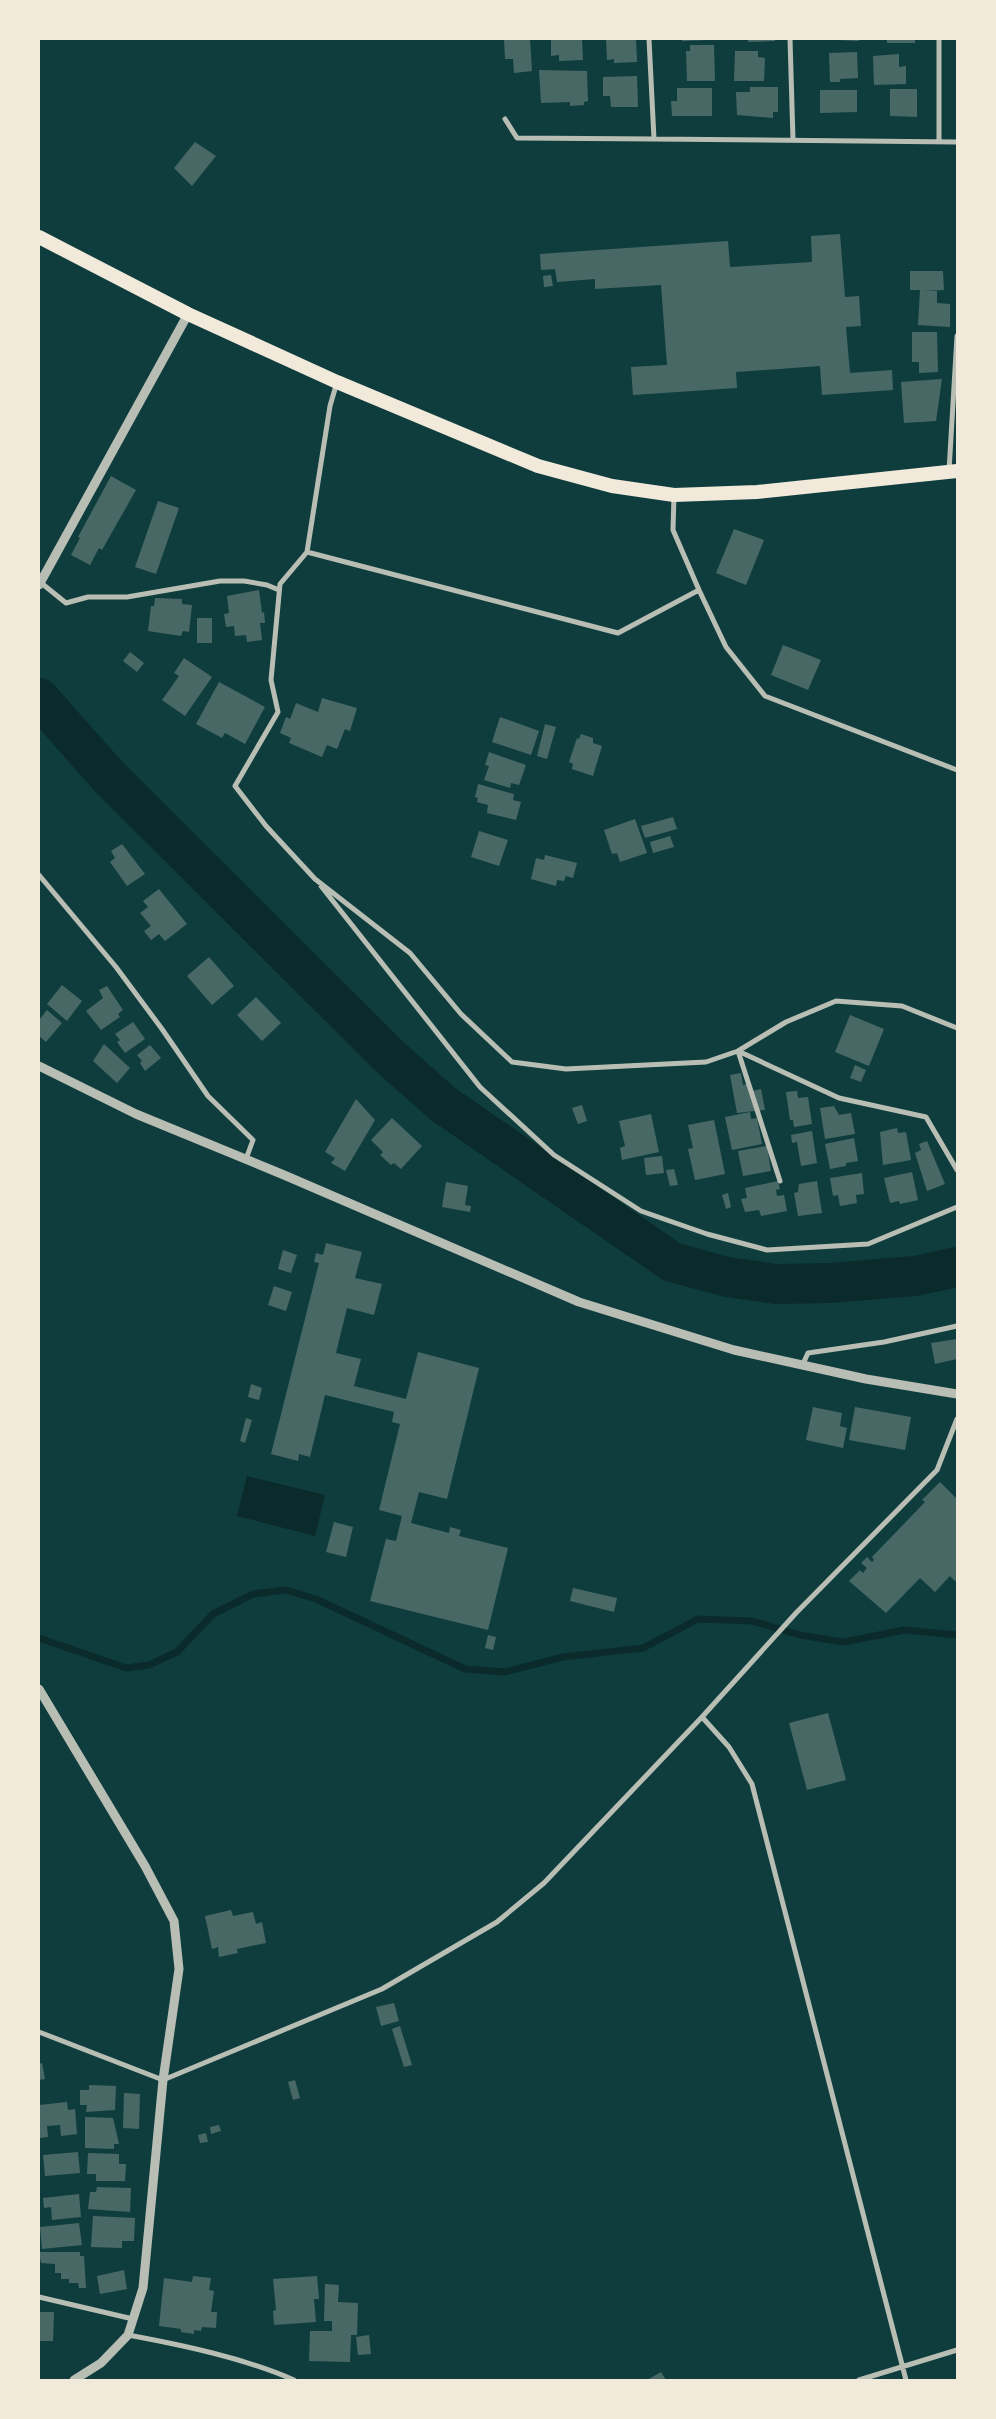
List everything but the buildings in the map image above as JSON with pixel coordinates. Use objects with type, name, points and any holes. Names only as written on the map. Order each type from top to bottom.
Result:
[{"type":"highway","points":[[39,237],[188,314],[337,382],[538,466],[612,486],[674,495],[757,492],[953,471]]},
{"type":"street","points":[[649,39],[654,138]]},
{"type":"street","points":[[790,39],[793,140]]},
{"type":"street","points":[[938,142],[939,39]]},
{"type":"street","points":[[505,119],[517,138],[957,142]]},
{"type":"street","points":[[188,314],[40,579],[66,603],[88,597],[127,597],[156,590],[220,581],[244,581],[267,585],[279,590]]},
{"type":"street","points":[[953,471],[957,336]]},
{"type":"street","points":[[337,382],[330,406],[308,552],[280,584],[271,680],[278,712],[236,786],[266,826],[315,879],[480,1087],[554,1155],[641,1211],[707,1234],[767,1250],[868,1244],[957,1207]]},
{"type":"street","points":[[674,495],[673,530],[699,590],[726,647],[765,696],[957,770]]},
{"type":"street","points":[[308,552],[618,633],[699,590]]},
{"type":"street","points":[[39,875],[116,967],[208,1096],[253,1140],[246,1159]]},
{"type":"street","points":[[315,879],[410,953],[462,1014],[512,1062],[566,1069],[706,1062],[738,1051],[786,1022],[836,1001],[902,1006],[957,1028]]},
{"type":"street","points":[[738,1051],[839,1098],[926,1117],[957,1170]]},
{"type":"street","points":[[738,1051],[780,1181]]},
{"type":"street","points":[[39,1066],[136,1114],[580,1302],[734,1350],[802,1366],[957,1394]]},
{"type":"street","points":[[802,1366],[808,1353],[884,1342],[957,1326]]},
{"type":"street","points":[[39,2032],[163,2080],[382,1989],[497,1922],[544,1884],[702,1717],[796,1613],[937,1470],[957,1419]]},
{"type":"street","points":[[39,1689],[144,1866],[174,1921],[179,1969],[163,2080],[144,2288],[128,2335],[101,2363],[74,2380]]},
{"type":"street","points":[[702,1717],[729,1747],[752,1784],[906,2380]]},
{"type":"street","points":[[39,2297],[133,2319]]},
{"type":"street","points":[[128,2335],[214,2355],[276,2372],[294,2380]]},
{"type":"street","points":[[859,2380],[957,2350]]},
{"type":"water","points":[[247,1476],[325,1495],[315,1536],[237,1516]]},
{"type":"waterway","points":[[39,698],[109,777],[390,1057],[443,1104],[672,1262],[727,1277],[776,1284],[831,1283],[915,1276],[957,1267]]},
{"type":"waterway","points":[[39,1638],[126,1668],[149,1665],[177,1652],[213,1614],[253,1594],[286,1590],[316,1599],[465,1669],[505,1672],[563,1657],[643,1648],[698,1619],[752,1621],[800,1635],[844,1642],[904,1630],[957,1635]]}]
